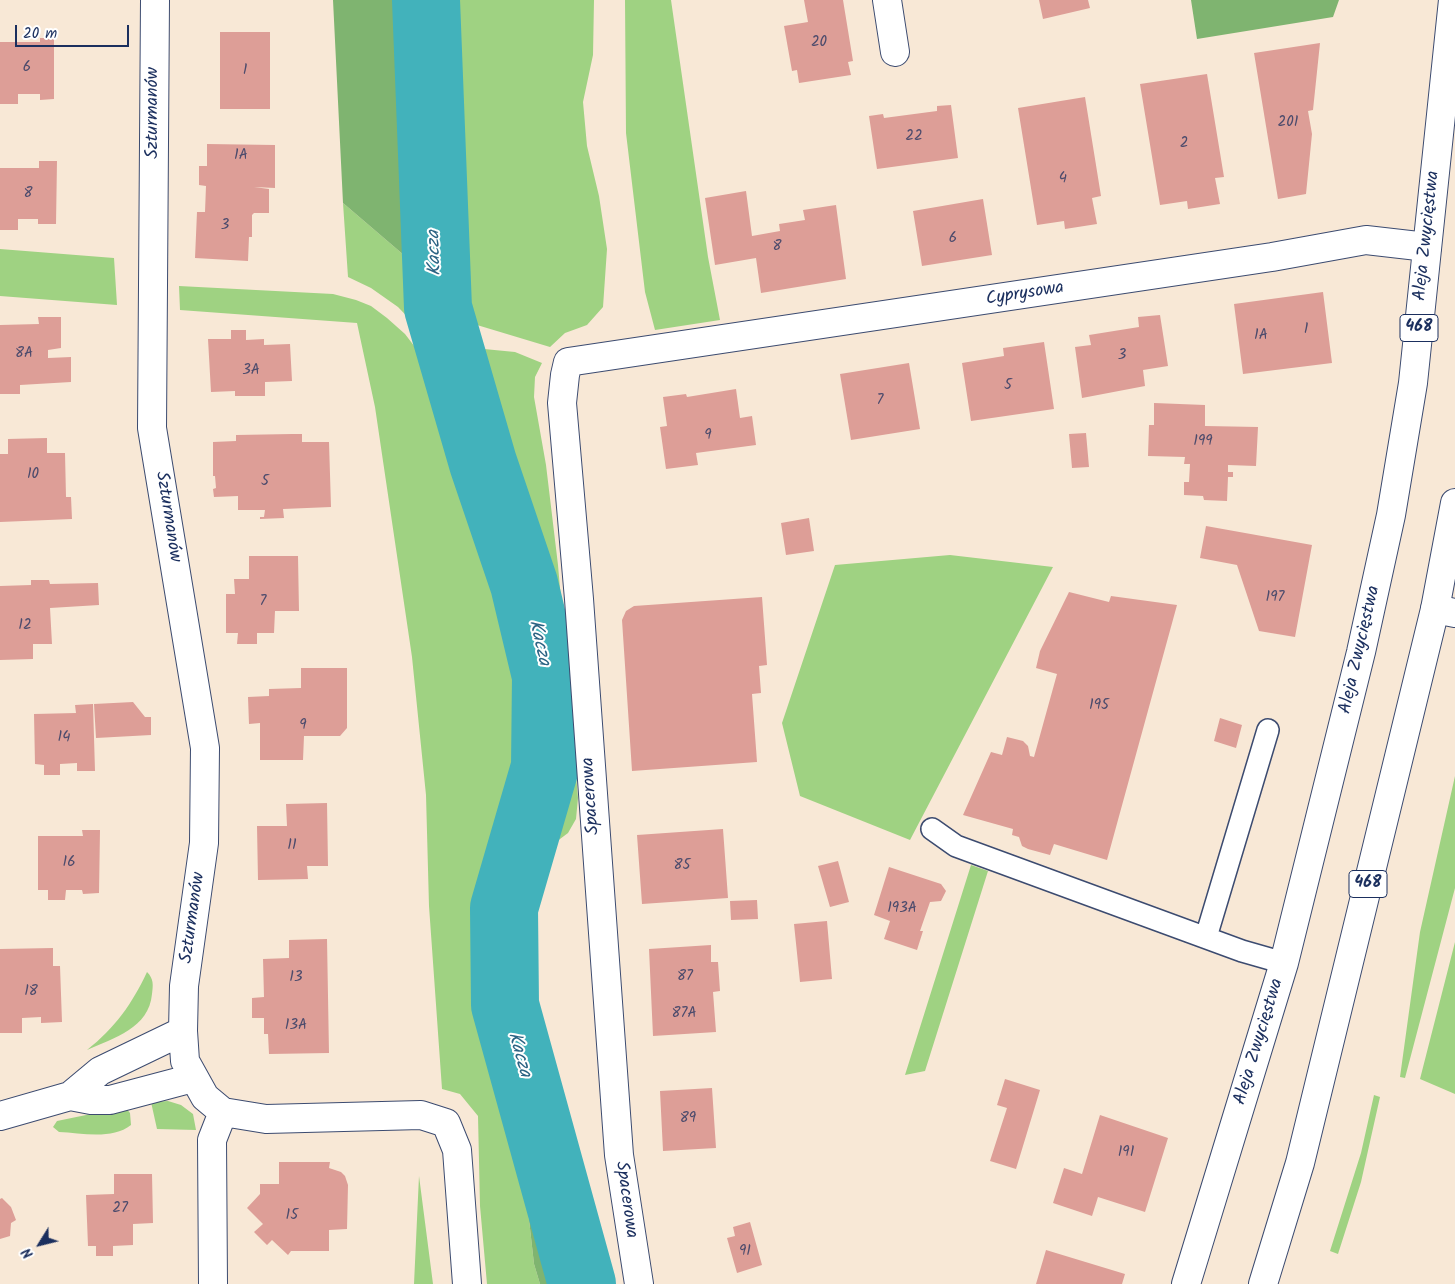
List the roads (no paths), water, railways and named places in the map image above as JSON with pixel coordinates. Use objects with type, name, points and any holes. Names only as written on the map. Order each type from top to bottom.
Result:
[{"type":"street","name":"Szturmanów","points":[[155,0],[152,428],[204,748],[204,842],[184,986],[183,1031],[185,1061],[193,1078],[205,1097],[223,1112]]},
{"type":"street","points":[[886,0],[895,52]]},
{"type":"street","name":"Aleja Zwycięstwa","points":[[1186,1284],[1284,963],[1361,652],[1391,515],[1413,383],[1454,0]]},
{"type":"street","name":"Cyprysowa","points":[[622,354],[661,350],[1263,259],[1366,240],[1427,247]]},
{"type":"street","name":"Spacerowa","points":[[622,354],[568,362],[564,375],[562,403],[579,592],[619,1155],[639,1284]]},
{"type":"street","name":"468","points":[[1263,1284],[1300,1163],[1445,611],[1455,503]]},
{"type":"street","points":[[0,1116],[70,1096],[100,1071],[183,1031]]},
{"type":"street","points":[[70,1096],[91,1100],[110,1100],[193,1078]]},
{"type":"street","points":[[214,1284],[212,1140],[223,1112],[266,1119],[421,1115],[446,1123],[457,1150],[467,1284]]},
{"type":"lane","points":[[1206,937],[1268,730]]},
{"type":"lane","points":[[932,829],[956,846],[1206,937],[1284,963]]},
{"type":"waterway","name":"Kacza","points":[[426,0],[438,308],[483,463],[524,584],[546,676],[545,767],[504,908],[505,1005],[582,1284]]}]
